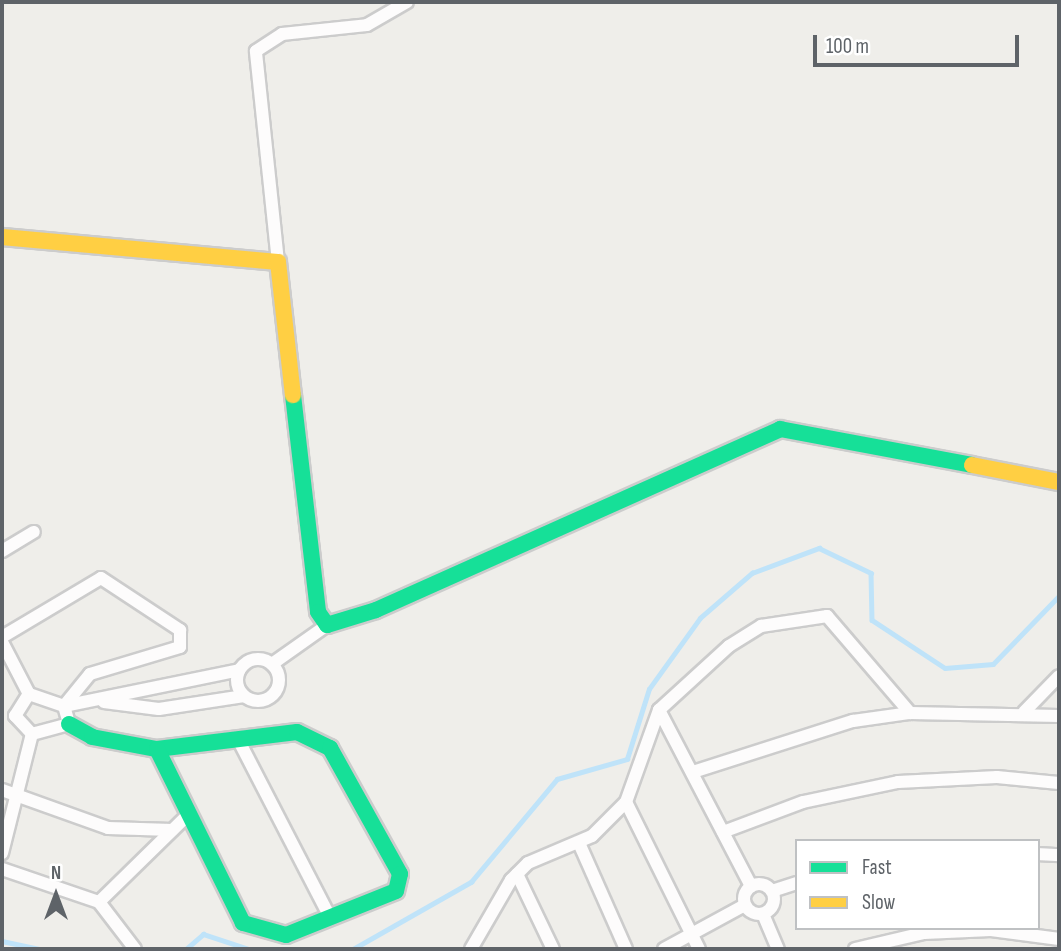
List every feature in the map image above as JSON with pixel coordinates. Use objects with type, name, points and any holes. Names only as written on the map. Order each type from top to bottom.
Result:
[{"type":"street","points":[[327,625],[318,612],[256,51],[282,34],[367,25],[407,2]]},
{"type":"street","points":[[2,237],[278,262]]},
{"type":"street","points":[[272,664],[327,625],[376,610],[780,429],[1059,482]]},
{"type":"street","points":[[2,551],[34,532]]},
{"type":"street","points":[[64,706],[90,674],[180,647],[180,630],[101,578],[2,640],[29,694],[64,706],[97,702],[239,670],[254,659],[272,664]]},
{"type":"street","points":[[474,949],[517,874],[579,843],[626,802],[659,710],[729,646],[761,626],[827,616],[911,713]]},
{"type":"street","points":[[97,702],[159,709],[243,696],[261,701],[277,691],[272,664]]},
{"type":"street","points":[[239,670],[243,696]]},
{"type":"street","points":[[1024,712],[1059,676]]},
{"type":"street","points":[[15,716],[29,694]]},
{"type":"street","points":[[64,706],[69,724]]},
{"type":"street","points":[[659,710],[696,771],[751,886],[745,905],[664,949]]},
{"type":"street","points":[[696,771],[791,735],[911,713],[1024,712],[1059,716]]},
{"type":"street","points":[[2,714],[15,716],[32,734]]},
{"type":"street","points":[[32,734],[69,724],[92,737],[157,749],[297,732],[330,748],[400,874],[396,891],[286,935],[243,923],[157,749]]},
{"type":"street","points":[[2,853],[32,734]]},
{"type":"street","points":[[238,739],[330,917]]},
{"type":"street","points":[[723,832],[803,802],[898,782],[997,777],[1059,783]]},
{"type":"street","points":[[2,790],[17,792],[108,828],[172,830]]},
{"type":"street","points":[[626,802],[699,949]]},
{"type":"street","points":[[99,902],[189,814]]},
{"type":"street","points":[[579,843],[626,949]]},
{"type":"street","points":[[1040,854],[1059,855]]},
{"type":"street","points":[[2,869],[99,902],[135,949]]},
{"type":"street","points":[[517,874],[553,949]]},
{"type":"street","points":[[751,886],[772,891],[795,884]]},
{"type":"street","points":[[763,914],[773,905],[772,891]]},
{"type":"street","points":[[745,905],[763,914],[778,949]]},
{"type":"street","points":[[855,949],[938,932],[991,930],[1059,939]]},
{"type":"waterway","points":[[353,949],[471,882],[557,779],[627,759],[649,689],[700,618],[752,573],[819,548],[871,573],[872,620],[945,668],[993,664],[1059,596]]},
{"type":"waterway","points":[[186,949],[203,934],[249,949]]},
{"type":"waterway","points":[[2,941],[40,949]]},
{"type":"traffic: fast","points":[[293,395],[318,612],[327,625],[376,610],[780,429],[972,465]]},
{"type":"traffic: fast","points":[[69,724],[92,737],[157,749],[297,732],[330,748],[400,874],[396,891],[286,935],[243,923],[157,749]]},
{"type":"traffic: slow","points":[[2,237],[278,262],[293,395]]},
{"type":"traffic: slow","points":[[972,465],[1059,482]]}]
